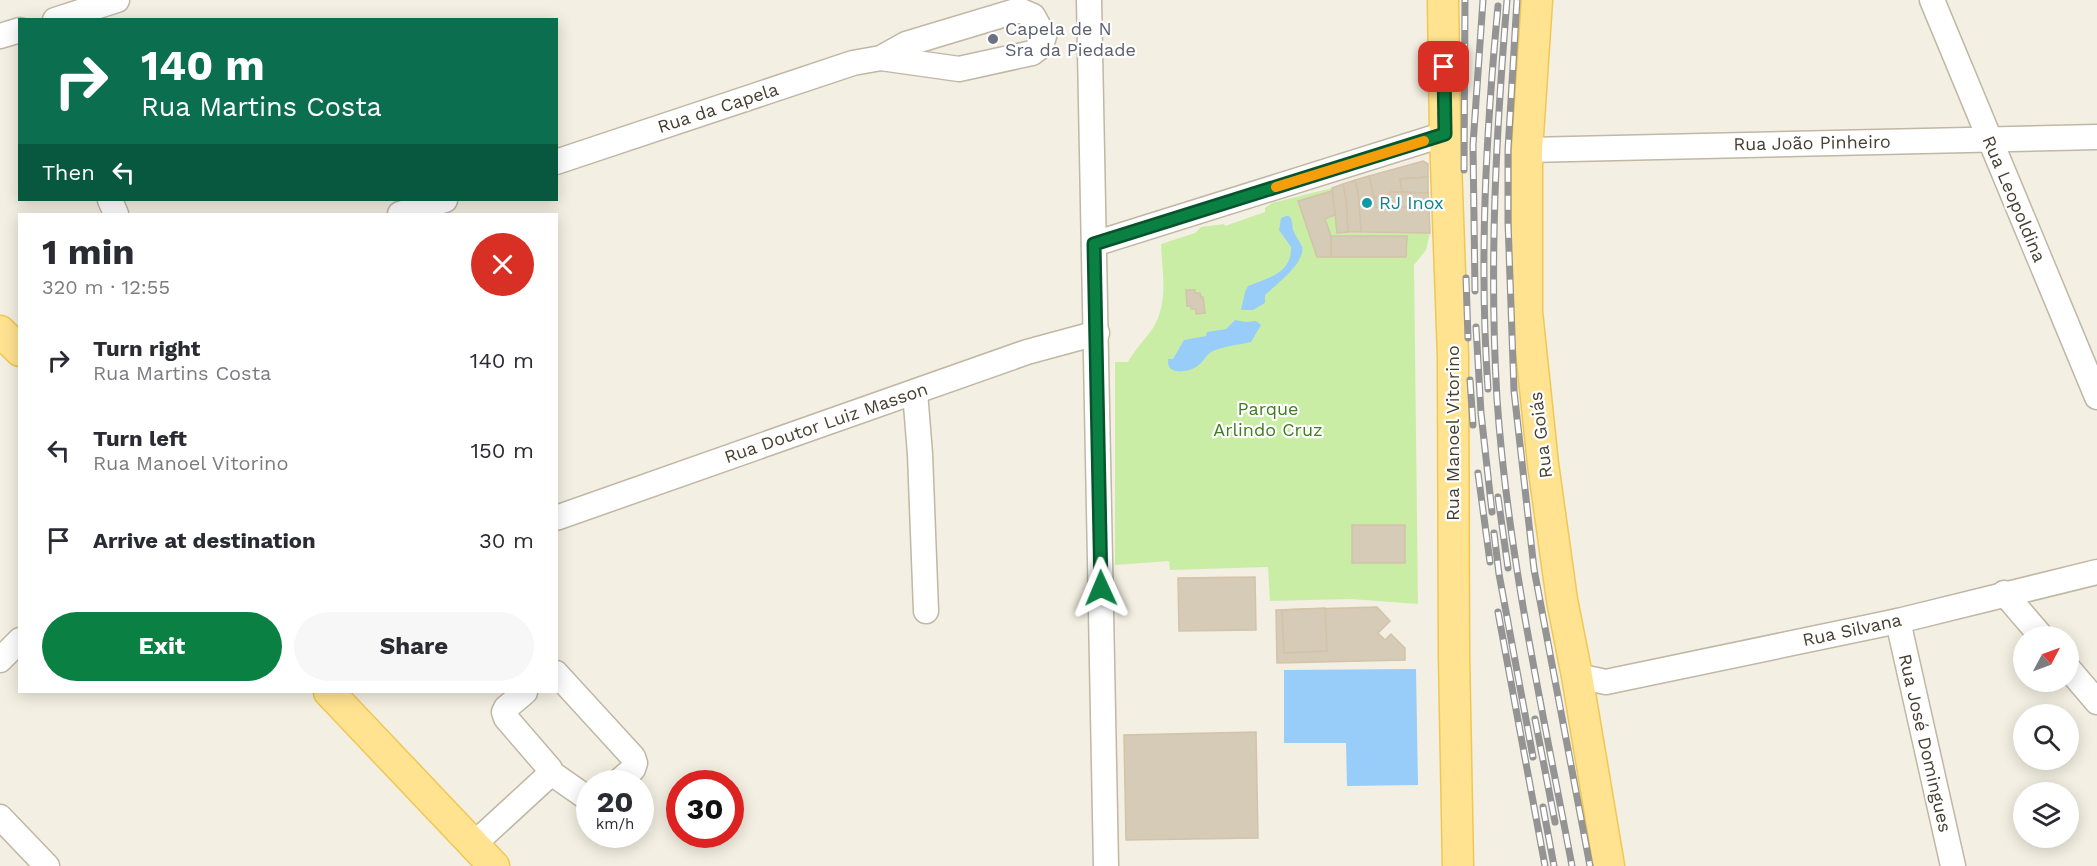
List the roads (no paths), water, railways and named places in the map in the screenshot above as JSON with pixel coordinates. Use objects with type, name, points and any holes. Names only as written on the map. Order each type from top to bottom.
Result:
[{"type":"main road","name":"Rua Manoel Vitorino","points":[[1443,0],[1453,357],[1454,656],[1458,866]]},
{"type":"main road","name":"Rua Goiás","points":[[1537,0],[1527,150],[1527,312],[1547,492],[1562,600],[1580,691],[1608,866]]},
{"type":"main road","points":[[330,693],[494,866]]},
{"type":"street","points":[[61,18],[117,0]]},
{"type":"street","name":"Rua Leopoldina","points":[[1932,0],[2097,397]]},
{"type":"street","points":[[1095,2],[1094,244],[1106,866]]},
{"type":"street","name":"Rua da Capela","points":[[558,161],[853,63],[881,58],[959,69],[1032,53],[1041,46],[1044,36],[1033,16],[1020,10],[906,44],[881,58]]},
{"type":"street","points":[[0,36],[18,31]]},
{"type":"street","points":[[1094,244],[1445,134]]},
{"type":"street","name":"Rua João Pinheiro","points":[[1527,150],[2097,136]]},
{"type":"street","points":[[403,213],[442,201]]},
{"type":"street","name":"Rua Doutor Luiz Masson","points":[[558,517],[1027,352],[1097,333]]},
{"type":"street","points":[[915,392],[921,454],[926,611]]},
{"type":"street","name":"Rua Silvana","points":[[1580,691],[1606,682],[1898,621],[2004,593],[2097,572]]},
{"type":"street","points":[[2004,593],[2032,626]]},
{"type":"street","name":"Rua José Domingues","points":[[1898,621],[1953,866]]},
{"type":"street","points":[[0,660],[18,642]]},
{"type":"street","points":[[558,675],[633,757],[635,763],[633,770]]},
{"type":"street","points":[[2079,681],[2097,702]]},
{"type":"street","points":[[524,693],[506,708],[504,712],[507,718],[550,769],[550,772],[576,790]]},
{"type":"street","points":[[473,845],[550,772]]},
{"type":"street","points":[[0,816],[47,866]]},
{"type":"water","points":[[1286,216],[1291,219],[1293,230],[1302,247],[1299,260],[1289,273],[1265,295],[1265,303],[1253,310],[1241,310],[1248,286],[1277,274],[1287,263],[1291,247],[1279,230],[1281,218]]},
{"type":"water","points":[[1235,320],[1256,321],[1261,325],[1251,342],[1213,351],[1192,369],[1178,371],[1170,368],[1168,359],[1173,359],[1184,340],[1206,336],[1207,332],[1226,329]]},
{"type":"water","points":[[1416,669],[1418,785],[1347,786],[1346,743],[1284,743],[1284,670]]},
{"type":"railway","points":[[1464,170],[1465,0]]},
{"type":"railway","points":[[1475,291],[1473,145],[1483,0]]},
{"type":"railway","points":[[1507,0],[1495,200],[1494,299],[1497,399],[1502,458],[1518,576],[1572,866]]},
{"type":"railway","points":[[1517,0],[1508,150],[1514,391],[1534,569],[1590,866]]},
{"type":"railway","points":[[1488,389],[1484,293],[1485,198],[1498,6]]},
{"type":"railway","points":[[1466,278],[1468,338]]},
{"type":"railway","points":[[1476,327],[1481,413],[1492,512]]},
{"type":"railway","points":[[1470,380],[1473,425]]},
{"type":"railway","points":[[1478,473],[1490,562]]},
{"type":"railway","points":[[1498,497],[1508,568]]},
{"type":"railway","points":[[1494,533],[1499,574],[1533,757]]},
{"type":"railway","points":[[1498,612],[1545,866]]},
{"type":"railway","points":[[1535,719],[1555,822]]},
{"type":"railway","points":[[1543,807],[1554,866]]},
{"type":"place","name":"Capela de N Sra da Piedade","points":[[993,39]]},
{"type":"place","name":"RJ Inox","points":[[1367,203]]},
{"type":"park label","name":"Parque Arlindo Cruz","points":[[1268,419]]}]
